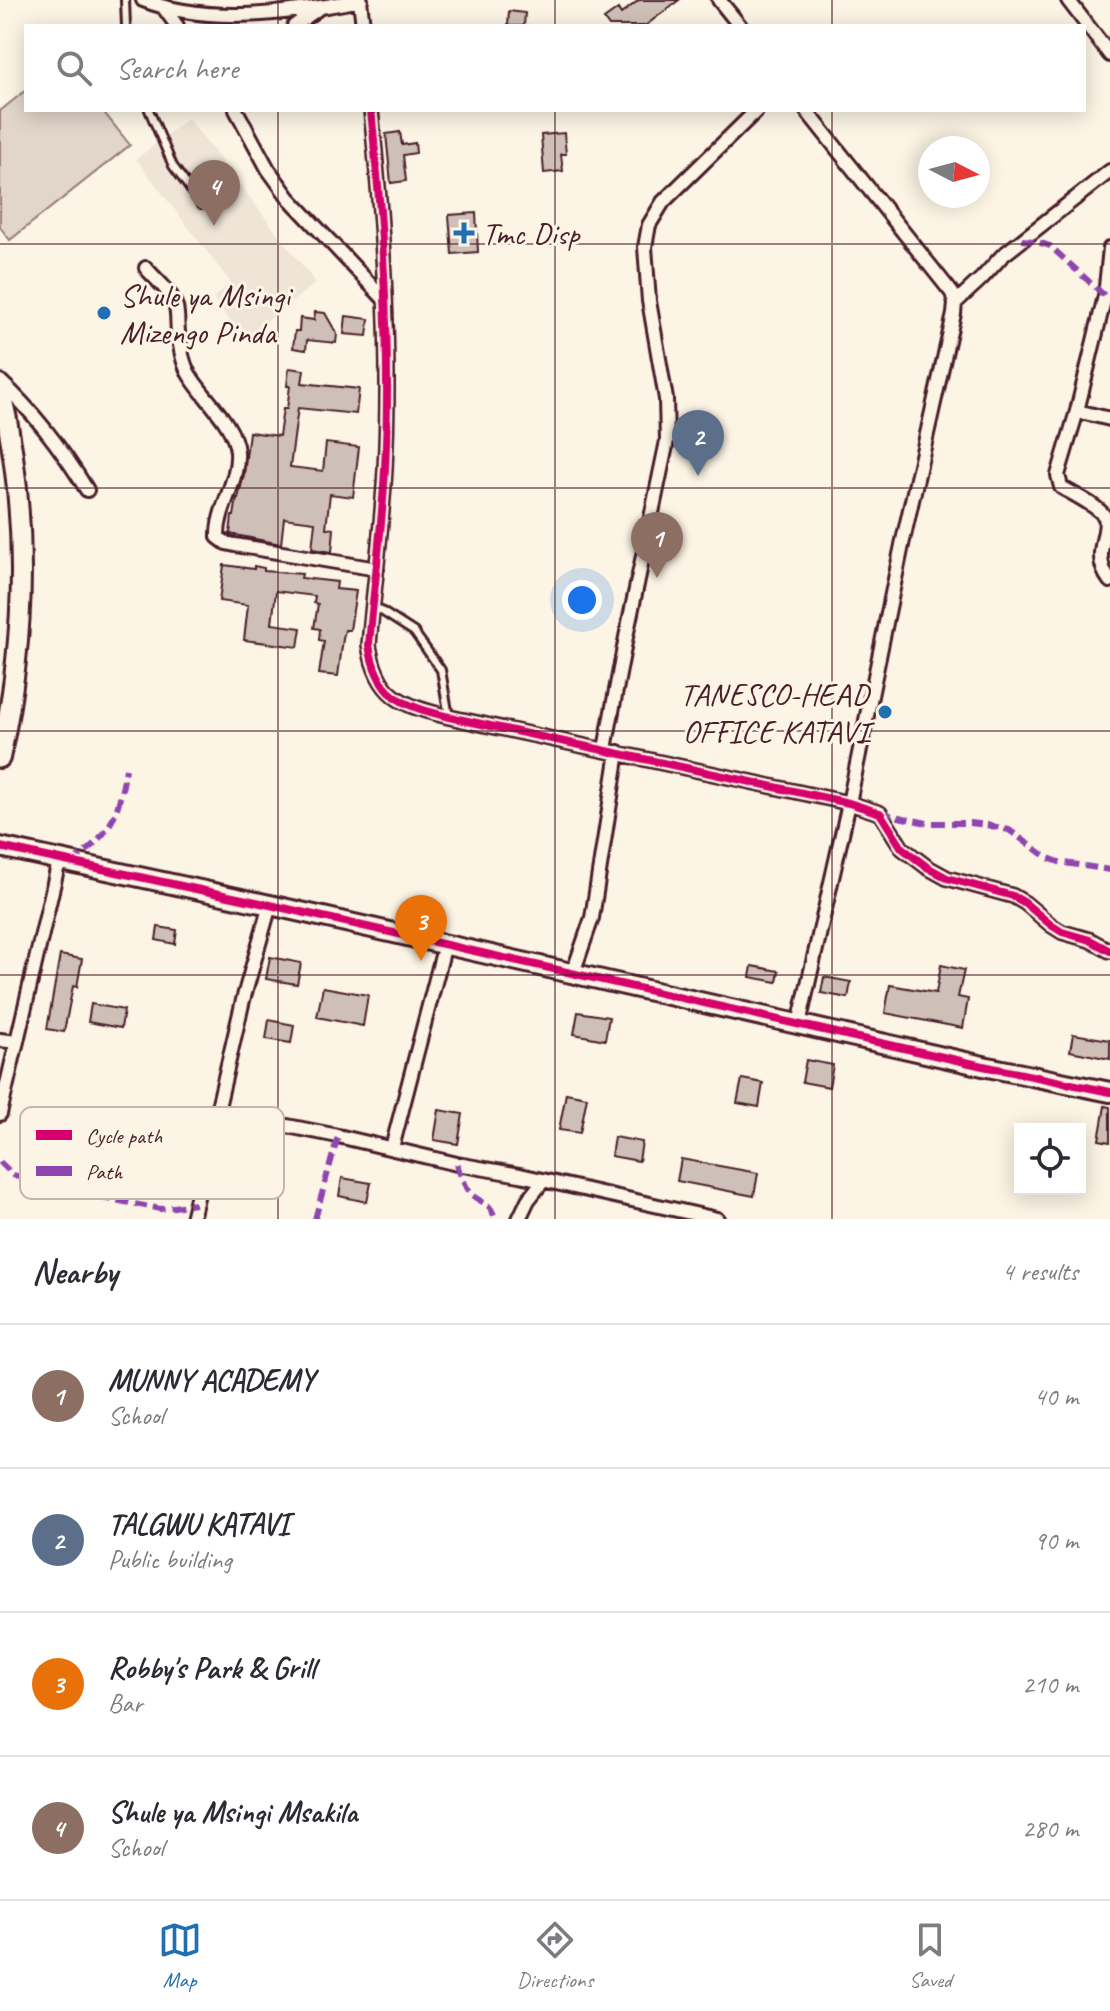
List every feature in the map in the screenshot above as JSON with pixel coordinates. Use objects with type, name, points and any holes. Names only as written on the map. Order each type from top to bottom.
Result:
[{"type":"street","points":[[143,0],[164,8],[230,15],[322,7],[360,0],[363,24]]},
{"type":"street","points":[[719,0],[738,24]]},
{"type":"street","points":[[1068,0],[1110,55]]},
{"type":"street","points":[[297,24],[322,7]]},
{"type":"street","points":[[164,8],[176,24]]},
{"type":"street","points":[[237,112],[268,169],[289,198],[385,300]]},
{"type":"street","points":[[371,112],[385,300],[387,383],[385,469],[369,645],[372,666],[384,689],[396,698],[429,712],[849,803],[880,813],[902,848],[927,867],[947,878],[1013,896],[1062,932],[1090,940],[1110,951]]},
{"type":"street","points":[[573,973],[592,918],[626,637],[667,441],[666,399],[649,301],[645,247],[649,225],[663,202],[752,112]]},
{"type":"street","points":[[799,1024],[955,303],[952,293],[808,112]]},
{"type":"street","points":[[955,303],[1002,256],[1110,171]]},
{"type":"street","points":[[1110,248],[1105,296],[1058,475],[1061,487],[1095,508],[1105,518],[1107,527],[1101,562],[1110,581]]},
{"type":"street","points":[[146,268],[176,306],[183,359],[189,373],[232,434],[235,443],[236,466],[218,537],[235,545],[377,569]]},
{"type":"street","points":[[0,381],[25,404],[50,434],[87,490]]},
{"type":"street","points":[[0,387],[10,428],[16,481],[22,587],[15,677],[0,758]]},
{"type":"street","points":[[1077,411],[1110,419]]},
{"type":"street","points":[[0,847],[1110,1092]]},
{"type":"street","points":[[0,1114],[59,861]]},
{"type":"street","points":[[218,1107],[243,1000],[270,905]]},
{"type":"street","points":[[392,1148],[445,944]]},
{"type":"street","points":[[0,1040],[17,1042]]},
{"type":"street","points":[[284,1126],[717,1219]]},
{"type":"street","points":[[520,1175],[528,1200]]},
{"type":"street","points":[[519,1219],[528,1200],[543,1181]]},
{"type":"street","points":[[192,1219],[197,1199]]},
{"type":"lane","points":[[125,0],[126,24]]},
{"type":"lane","points":[[150,112],[173,166],[201,204]]},
{"type":"lane","points":[[372,605],[414,632],[441,670],[449,717]]},
{"type":"shaded area","points":[[24,92],[24,112],[104,112],[130,145],[10,240],[0,227],[0,111]]},
{"type":"shaded area","points":[[188,118],[316,283],[244,339],[213,298],[231,283],[136,159]]},
{"type":"building","points":[[639,0],[679,0],[648,24],[608,24],[604,19],[618,9],[621,14]]},
{"type":"building","points":[[509,11],[525,13],[524,24],[508,24]]},
{"type":"building","points":[[400,132],[402,145],[415,143],[416,153],[403,155],[406,181],[391,183],[386,134]]},
{"type":"building","points":[[564,133],[566,154],[561,154],[563,171],[544,173],[541,135]]},
{"type":"building","name":"Tmc Disp","points":[[476,213],[478,252],[452,254],[449,215]]},
{"type":"building","points":[[315,312],[325,313],[337,334],[336,343],[307,340],[306,350],[293,348],[300,318],[314,320]]},
{"type":"building","points":[[346,316],[369,319],[367,336],[344,334]]},
{"type":"building","points":[[289,368],[304,370],[302,383],[359,389],[356,414],[298,408],[290,467],[323,471],[326,443],[359,447],[353,497],[330,494],[326,528],[334,529],[332,552],[312,549],[315,522],[284,518],[281,544],[230,534],[244,475],[249,432],[279,436],[283,409],[287,409]]},
{"type":"building","points":[[224,565],[254,569],[254,566],[264,568],[264,571],[302,574],[301,578],[337,582],[336,589],[356,591],[350,630],[345,630],[343,639],[338,676],[319,674],[324,641],[319,640],[320,629],[314,628],[318,604],[314,603],[315,596],[276,591],[272,624],[301,628],[298,647],[244,640],[248,605],[219,601]]},
{"type":"building","points":[[158,927],[177,930],[175,944],[156,940]]},
{"type":"building","points":[[60,955],[82,959],[64,1032],[47,1029]]},
{"type":"building","points":[[270,957],[301,963],[297,984],[266,979]]},
{"type":"building","points":[[941,965],[964,970],[958,997],[968,999],[963,1028],[885,1013],[890,985],[936,993]]},
{"type":"building","points":[[752,966],[779,971],[777,982],[750,977]]},
{"type":"building","points":[[824,977],[851,982],[848,998],[821,993]]},
{"type":"building","points":[[323,987],[368,995],[363,1026],[317,1017]]},
{"type":"building","points":[[91,1004],[124,1010],[121,1028],[88,1022]]},
{"type":"building","points":[[578,1012],[609,1017],[605,1040],[574,1034]]},
{"type":"building","points":[[269,1020],[294,1025],[291,1043],[266,1039]]},
{"type":"building","points":[[1073,1034],[1110,1040],[1110,1059],[1070,1051]]},
{"type":"building","points":[[806,1060],[833,1065],[829,1087],[802,1082]]},
{"type":"building","points":[[742,1079],[763,1083],[759,1107],[737,1103]]},
{"type":"building","points":[[566,1093],[587,1097],[580,1133],[559,1130]]},
{"type":"building","points":[[1105,1106],[1110,1107],[1110,1142],[1099,1140]]},
{"type":"building","points":[[439,1110],[463,1114],[458,1144],[434,1140]]},
{"type":"building","points":[[614,1137],[642,1142],[639,1161],[611,1156]]},
{"type":"building","points":[[681,1159],[758,1173],[754,1196],[677,1181]]},
{"type":"building","points":[[342,1178],[371,1183],[367,1202],[339,1196]]},
{"type":"marked path","points":[[1022,240],[1050,246],[1105,296]]},
{"type":"marked path","points":[[72,863],[111,823],[126,769]]},
{"type":"marked path","points":[[880,813],[927,823],[970,823],[1009,830],[1048,858],[1110,870]]},
{"type":"marked path","points":[[315,1219],[338,1136]]},
{"type":"marked path","points":[[0,1162],[13,1175],[20,1177]]},
{"type":"marked path","points":[[457,1164],[467,1188],[489,1207],[495,1219]]},
{"type":"marked path","points":[[109,1199],[160,1209],[195,1204]]},
{"type":"cycle path","points":[[371,112],[382,245],[387,424],[384,491],[369,645],[373,663],[385,687],[405,703],[449,717],[849,803],[880,813],[902,848],[927,867],[947,878],[1013,896],[1062,932],[1090,940],[1110,951]]},
{"type":"cycle path","points":[[0,847],[1110,1092]]},
{"type":"place","name":"Shule ya Msingi Msakila","points":[[214,226]]},
{"type":"place","name":"Tmc Disp","points":[[464,233]]},
{"type":"place","name":"Shule ya Msingi Mizengo Pinda","points":[[104,313]]},
{"type":"place","name":"TALGWU KATAVI","points":[[698,476]]},
{"type":"place","name":"MUNNY ACADEMY","points":[[657,578]]},
{"type":"place","name":"TANESCO-HEAD OFFICE KATAVI","points":[[885,712]]},
{"type":"place","name":"Robby's Park & Grill","points":[[421,961]]}]
